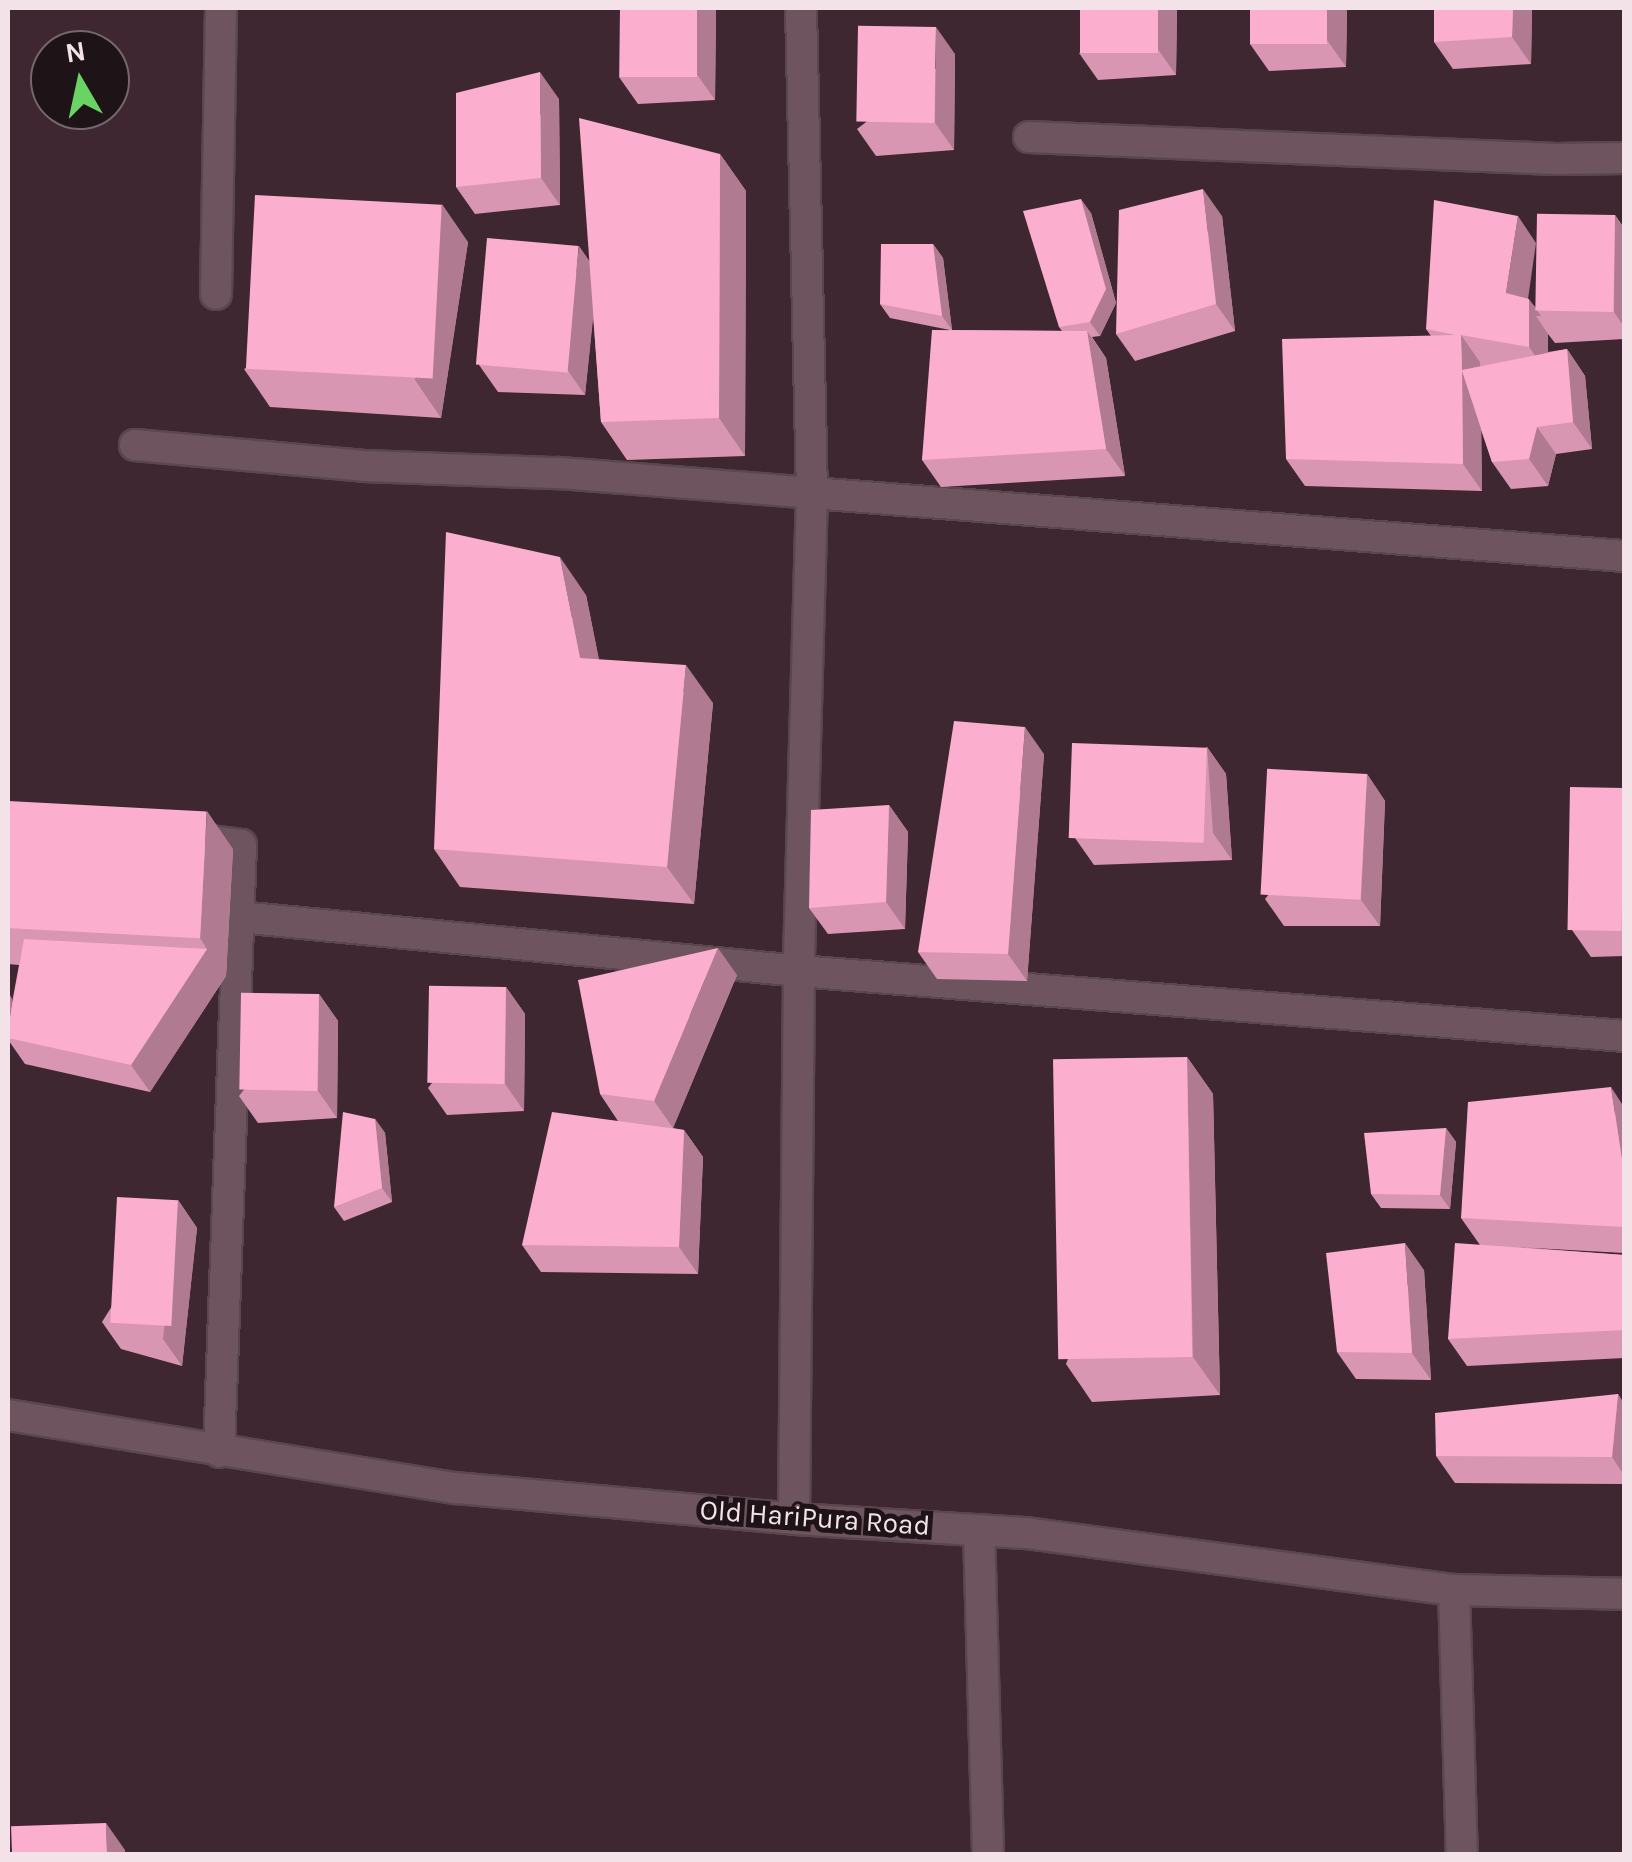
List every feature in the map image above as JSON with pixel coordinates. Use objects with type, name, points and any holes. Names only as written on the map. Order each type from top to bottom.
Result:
[{"type":"street","points":[[216,294],[222,8]]},
{"type":"street","points":[[794,1519],[798,971],[812,493],[802,8]]},
{"type":"street","points":[[1030,137],[1624,158]]},
{"type":"street","points":[[134,446],[364,466],[559,473],[1624,556]]},
{"type":"street","points":[[163,834],[241,845],[219,1452]]},
{"type":"street","points":[[238,917],[798,971],[1624,1036]]},
{"type":"street","name":"Old HariPura Road","points":[[8,1414],[219,1452],[456,1488],[794,1519],[979,1530],[1454,1590],[1624,1594]]},
{"type":"street","points":[[979,1530],[988,1854]]},
{"type":"street","points":[[1454,1590],[1462,1854]]},
{"type":"building","points":[[620,8],[697,8],[697,77],[620,77]]},
{"type":"building","points":[[1080,8],[1158,8],[1158,53],[1080,53]]},
{"type":"building","points":[[1250,8],[1327,8],[1327,44],[1250,44]]},
{"type":"building","points":[[1434,8],[1513,8],[1512,37],[1434,42]]},
{"type":"building","points":[[858,26],[936,27],[934,123],[856,122]]},
{"type":"building","points":[[540,72],[541,178],[456,187],[456,93]]},
{"type":"building","points":[[579,118],[720,154],[719,418],[601,422]]},
{"type":"building","points":[[1203,189],[1216,304],[1116,334],[1119,210]]},
{"type":"building","points":[[255,195],[442,205],[433,379],[246,369]]},
{"type":"building","points":[[1081,199],[1106,289],[1090,322],[1059,327],[1023,211]]},
{"type":"building","points":[[1434,200],[1518,216],[1506,293],[1529,299],[1529,347],[1461,335],[1462,370],[1567,349],[1573,422],[1537,427],[1529,459],[1492,462],[1462,371],[1463,464],[1286,459],[1282,339],[1456,335],[1426,329]]},
{"type":"building","points":[[1537,214],[1615,215],[1613,312],[1535,311]]},
{"type":"building","points":[[487,238],[579,246],[568,373],[476,365]]},
{"type":"building","points":[[881,244],[933,244],[942,316],[880,304]]},
{"type":"building","points":[[932,330],[1087,331],[1106,449],[922,460]]},
{"type":"building","points":[[446,532],[560,557],[580,658],[686,665],[667,867],[434,849]]},
{"type":"building","points":[[954,721],[1025,727],[1008,954],[918,952]]},
{"type":"building","points":[[1072,743],[1207,748],[1204,843],[1069,838]]},
{"type":"building","points":[[1267,769],[1367,774],[1360,900],[1261,895]]},
{"type":"building","points":[[1570,787],[1624,788],[1621,931],[1568,930]]},
{"type":"building","points":[[8,801],[207,811],[200,938],[8,928]]},
{"type":"building","points":[[889,805],[886,902],[809,908],[811,810]]},
{"type":"building","points":[[24,939],[207,949],[131,1065],[8,1038]]},
{"type":"building","points":[[718,948],[654,1101],[600,1094],[578,980]]},
{"type":"building","points":[[429,986],[506,987],[504,1084],[427,1083]]},
{"type":"building","points":[[241,993],[319,994],[317,1091],[239,1090]]},
{"type":"building","points":[[1187,1057],[1192,1357],[1058,1359],[1053,1059]]},
{"type":"building","points":[[1611,1087],[1624,1173],[1624,1227],[1461,1218],[1468,1102]]},
{"type":"building","points":[[343,1112],[375,1119],[382,1188],[334,1207]]},
{"type":"building","points":[[552,1112],[684,1130],[679,1247],[522,1245]]},
{"type":"building","points":[[1446,1128],[1440,1195],[1371,1194],[1364,1133]]},
{"type":"building","points":[[117,1197],[178,1200],[171,1326],[110,1323]]},
{"type":"building","points":[[1405,1243],[1412,1353],[1337,1352],[1326,1253]]},
{"type":"building","points":[[1455,1243],[1624,1255],[1624,1330],[1448,1339]]},
{"type":"building","points":[[1618,1394],[1612,1457],[1436,1456],[1435,1413]]},
{"type":"building","points":[[106,1823],[107,1854],[12,1854],[11,1826]]}]
